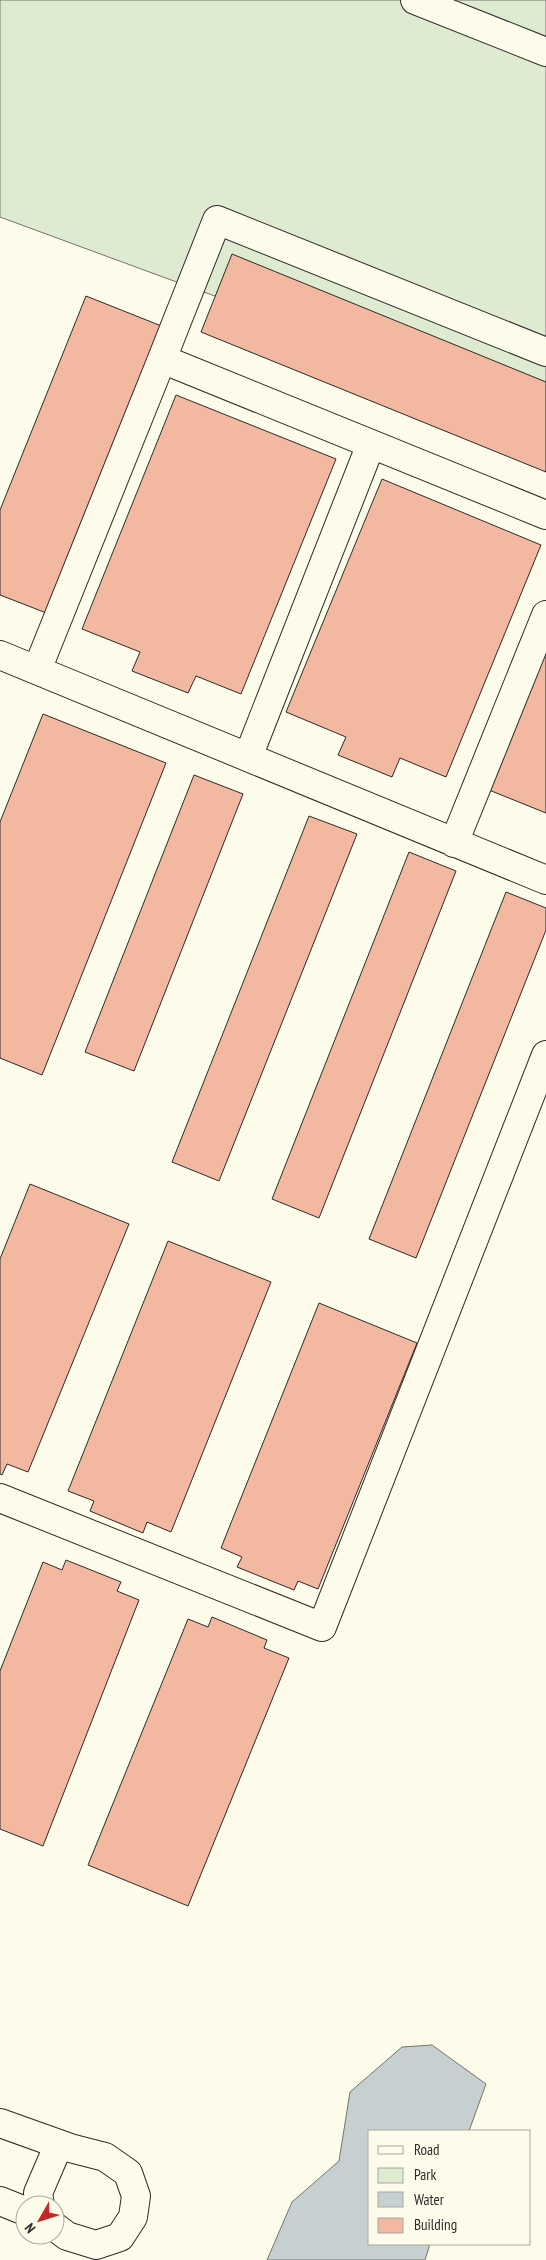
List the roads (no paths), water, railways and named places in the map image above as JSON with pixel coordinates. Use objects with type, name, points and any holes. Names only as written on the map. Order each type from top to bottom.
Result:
[{"type":"street","points":[[415,0],[546,52]]},
{"type":"street","points":[[37,670],[217,220],[546,352]]},
{"type":"street","points":[[162,359],[546,515]]},
{"type":"street","points":[[248,758],[371,444]]},
{"type":"street","points":[[454,843],[546,615]]},
{"type":"street","points":[[0,655],[546,880]]},
{"type":"street","points":[[0,1498],[322,1627],[546,1055]]},
{"type":"street","points":[[0,2123],[105,2158],[128,2173],[136,2196],[133,2216],[120,2237],[96,2245],[65,2234]]},
{"type":"street","points":[[38,2195],[59,2144]]},
{"type":"street","points":[[0,2201],[15,2207]]},
{"type":"water","points":[[432,2045],[486,2084],[469,2130],[368,2130],[368,2245],[430,2245],[425,2260],[267,2260],[292,2202],[339,2161],[350,2092],[402,2047]]}]
